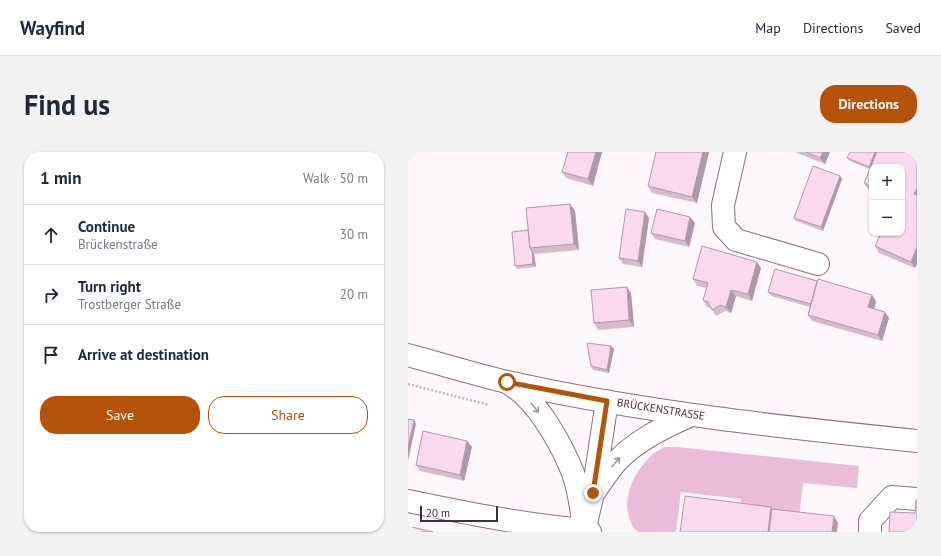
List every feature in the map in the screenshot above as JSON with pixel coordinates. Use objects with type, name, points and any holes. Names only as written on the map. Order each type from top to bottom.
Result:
[{"type":"main road","points":[[735,152],[723,204],[724,227],[736,240],[818,264]]},
{"type":"main road","name":"BRÜCKENSTRASSE","points":[[408,355],[507,382],[607,401],[754,424],[917,441]]},
{"type":"main road","points":[[507,382],[524,395],[547,423],[562,450],[573,473],[586,531]]},
{"type":"main road","points":[[586,531],[607,401]]},
{"type":"main road","points":[[593,493],[617,461],[641,440],[666,426],[691,415]]},
{"type":"main road","points":[[870,532],[870,521],[892,497],[917,499]]},
{"type":"main road","points":[[408,501],[546,527],[586,531]]},
{"type":"path","points":[[408,384],[493,406]]},
{"type":"shaded area","points":[[664,447],[677,447],[859,466],[857,488],[803,483],[799,518],[739,510],[741,499],[681,492],[676,532],[639,532],[634,529],[630,520],[627,503],[628,494],[635,477],[645,462]]},
{"type":"building","points":[[568,152],[596,152],[588,179],[562,172]]},
{"type":"building","points":[[656,152],[703,152],[692,197],[648,186]]},
{"type":"building","points":[[806,152],[823,152],[820,158]]},
{"type":"building","points":[[850,152],[875,152],[869,167],[847,158]]},
{"type":"building","points":[[877,152],[910,152],[917,155],[917,188],[914,194],[917,195],[917,247],[911,262],[875,246],[880,236],[905,236],[905,164],[872,164]]},
{"type":"building","points":[[813,166],[840,176],[821,227],[794,218]]},
{"type":"building","points":[[869,171],[869,186],[864,183]]},
{"type":"building","points":[[570,204],[574,244],[530,248],[526,208]]},
{"type":"building","points":[[626,209],[645,212],[638,261],[619,258]]},
{"type":"building","points":[[657,209],[690,217],[685,241],[651,233]]},
{"type":"building","points":[[528,230],[533,264],[515,266],[512,232]]},
{"type":"building","points":[[702,246],[757,262],[748,294],[731,290],[726,307],[720,305],[712,310],[708,302],[703,300],[708,283],[693,279]]},
{"type":"building","points":[[775,269],[817,281],[811,304],[768,292]]},
{"type":"building","points":[[818,279],[872,295],[868,307],[885,312],[878,335],[808,315]]},
{"type":"building","points":[[627,287],[629,320],[594,323],[591,290]]},
{"type":"building","points":[[587,343],[611,346],[607,370],[591,366]]},
{"type":"building","points":[[408,419],[414,420],[408,447]]},
{"type":"building","points":[[423,431],[467,441],[460,475],[416,465]]},
{"type":"building","points":[[685,496],[771,507],[768,532],[680,532]]},
{"type":"building","points":[[916,500],[917,532],[889,532],[890,512],[915,513]]},
{"type":"building","points":[[772,509],[834,516],[832,532],[769,532]]},
{"type":"building","points":[[408,526],[433,532],[408,532]]},
{"type":"route","points":[[507,382],[607,401],[593,493]]}]
